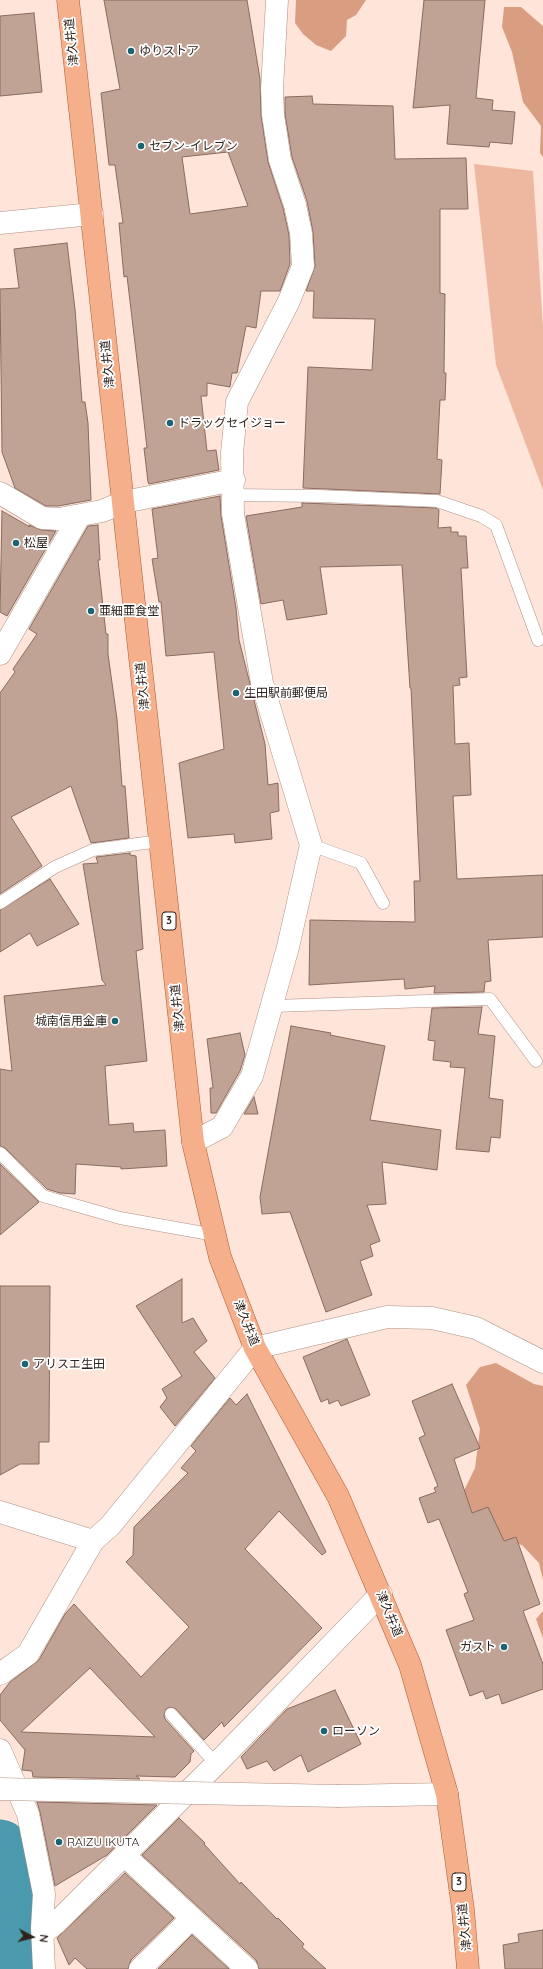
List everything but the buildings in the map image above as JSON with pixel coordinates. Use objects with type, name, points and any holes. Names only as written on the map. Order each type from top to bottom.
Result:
[{"type":"main road","name":"津久井道","points":[[68,0],[193,1142],[220,1258],[255,1348],[338,1496],[410,1665],[447,1794],[463,1909],[468,1969]]},
{"type":"street","points":[[193,1142],[222,1127],[252,1076],[273,1006],[311,846],[262,683],[233,514],[234,488],[232,453],[237,402],[289,301],[303,266],[301,233],[295,205],[280,160],[273,115],[272,89],[277,0]]},
{"type":"street","points":[[0,223],[92,214]]},
{"type":"street","points":[[0,493],[42,518],[59,520],[102,511],[124,502],[234,488]]},
{"type":"street","points":[[0,654],[80,515]]},
{"type":"street","points":[[0,1674],[28,1654],[94,1541],[110,1526],[255,1348],[387,1317],[432,1318],[476,1328],[543,1362]]},
{"type":"street","points":[[0,1512],[94,1541]]},
{"type":"street","points":[[43,1933],[56,1923],[216,1764],[381,1594]]},
{"type":"street","points":[[0,1750],[28,1814],[44,1894],[44,1969]]},
{"type":"street","points":[[0,1789],[338,1796],[447,1794]]},
{"type":"street","points":[[124,1855],[247,1969]]},
{"type":"street","points":[[140,1969],[192,1918]]},
{"type":"lane","points":[[234,488],[320,496],[437,501],[481,516],[496,525],[538,640]]},
{"type":"lane","points":[[0,903],[55,867],[93,850],[160,841]]},
{"type":"lane","points":[[311,846],[361,863],[383,902]]},
{"type":"lane","points":[[273,1006],[490,999],[536,1061]]},
{"type":"lane","points":[[0,1153],[43,1196],[120,1218],[215,1235]]},
{"type":"lane","points":[[171,1714],[216,1764]]},
{"type":"shaded area","points":[[296,0],[366,0],[356,15],[347,20],[346,36],[331,51],[316,45],[303,34],[295,23]]},
{"type":"shaded area","points":[[504,7],[521,7],[543,26],[543,157],[540,153],[541,126],[523,102],[512,52],[502,27]]},
{"type":"shaded area","points":[[474,164],[533,171],[543,328],[543,490],[496,365]]},
{"type":"shaded area","points":[[496,1363],[534,1384],[543,1386],[543,1580],[539,1563],[522,1545],[482,1534],[461,1497],[475,1468],[480,1429],[466,1385],[480,1367]]},
{"type":"shaded area","points":[[543,1611],[543,1638],[536,1619]]},
{"type":"waterway","points":[[0,1848],[2,1855],[12,1969]]},
{"type":"place","name":"ゆりストア","points":[[131,51]]},
{"type":"place","name":"セブン-イレブン","points":[[141,146]]},
{"type":"place","name":"ドラッグセイジョー","points":[[170,423]]},
{"type":"place","name":"松屋","points":[[16,543]]},
{"type":"place","name":"亜細亜食堂","points":[[91,611]]},
{"type":"place","name":"生田駅前郵便局","points":[[236,693]]},
{"type":"place","name":"城南信用金庫","points":[[115,1021]]},
{"type":"place","name":"アリスエ生田","points":[[25,1364]]},
{"type":"place","name":"ガスト","points":[[504,1647]]},
{"type":"place","name":"ローソン","points":[[324,1731]]},
{"type":"place","name":"RAIZU IKUTA","points":[[59,1842]]}]
